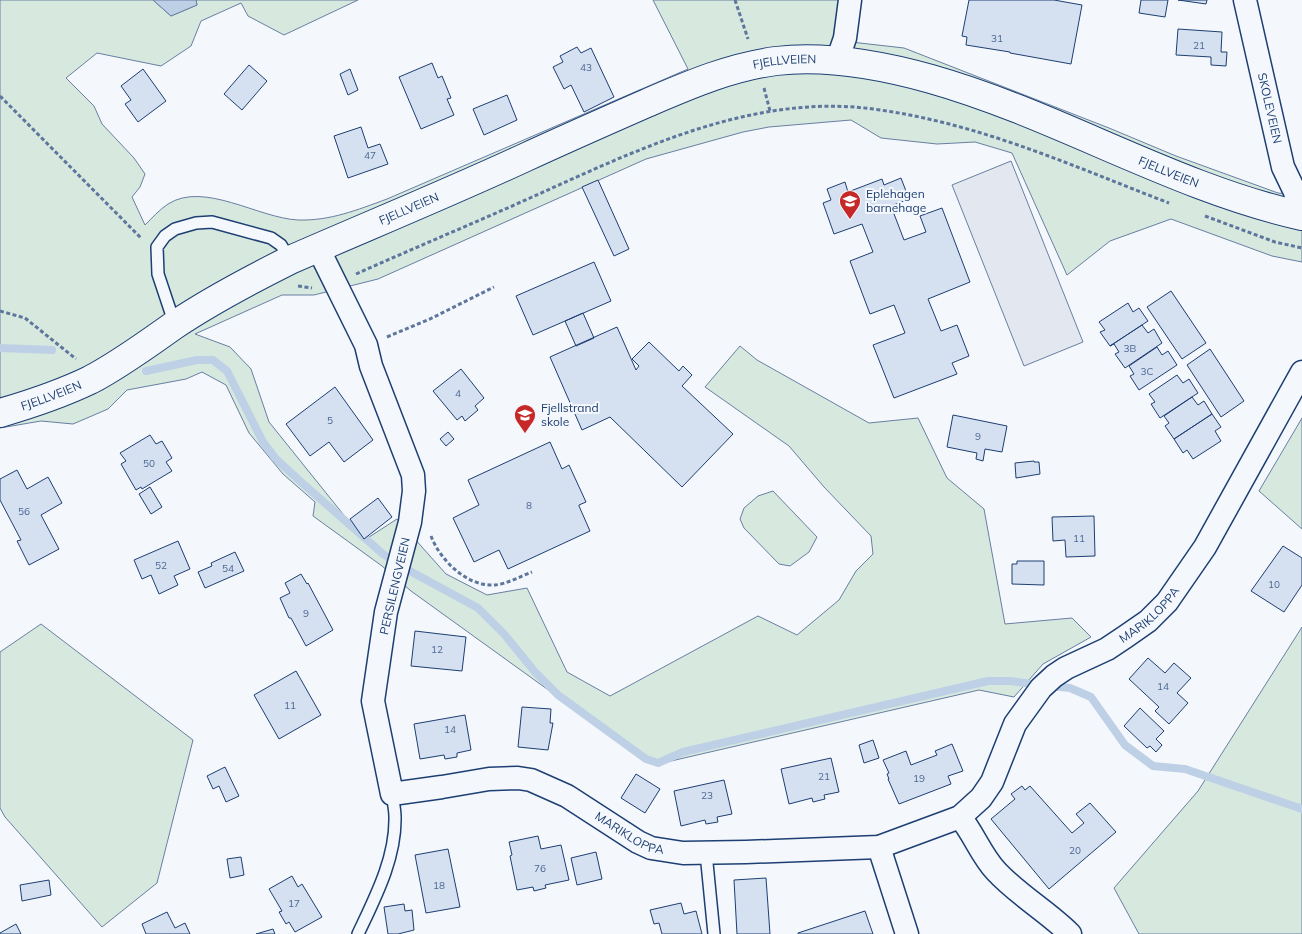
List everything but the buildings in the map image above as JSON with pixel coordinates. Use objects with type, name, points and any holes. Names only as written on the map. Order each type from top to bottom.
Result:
[{"type":"main road","name":"FJELLVEIEN","points":[[0,412],[40,401],[91,379],[235,289],[291,273],[318,248],[710,76],[740,67],[776,61],[814,58],[883,68],[930,79],[976,93],[1186,180],[1255,204],[1301,216]]},
{"type":"street","points":[[837,61],[845,38],[850,0]]},
{"type":"street","name":"SKOLEVEIEN","points":[[1245,0],[1282,167],[1295,192],[1301,216]]},
{"type":"street","name":"PERSILENGVEIEN","points":[[318,248],[366,345],[371,366],[413,475],[413,502],[386,612],[373,701],[392,794]]},
{"type":"street","name":"MARIKLOPPA","points":[[392,794],[442,788],[489,779],[531,780],[568,796],[622,832],[651,848],[683,853],[879,847],[960,817],[981,798],[992,782],[1015,724],[1041,688],[1066,668],[1113,645],[1148,621],[1167,602],[1205,547],[1302,372]]},
{"type":"street","points":[[960,817],[968,826],[982,853],[1006,882],[1048,914],[1070,934]]},
{"type":"street","points":[[879,847],[907,934]]},
{"type":"lane","points":[[175,325],[158,274],[157,247],[165,236],[174,229],[196,223],[212,222],[271,238],[281,245],[291,273]]},
{"type":"lane","name":"PERSILENGVEIEN","points":[[358,934],[385,872],[393,842],[395,817],[392,794]]},
{"type":"lane","points":[[706,853],[714,934]]},
{"type":"path","points":[[0,96],[138,238],[157,247]]},
{"type":"path","points":[[291,273],[308,288],[320,288],[660,141],[729,119],[770,111],[804,108],[841,106],[872,108],[939,120],[1040,152],[1175,205]]},
{"type":"path","points":[[1201,215],[1275,242],[1302,248]]},
{"type":"path","points":[[366,345],[430,319],[494,287]]},
{"type":"path","points":[[0,310],[25,318],[79,361]]},
{"type":"path","points":[[413,502],[421,512],[436,549],[456,571],[482,584],[496,585],[532,572]]},
{"type":"shaded area","points":[[0,0],[153,0],[171,16],[197,5],[196,0],[358,0],[284,35],[248,16],[241,3],[201,21],[191,46],[161,66],[97,53],[66,78],[94,106],[102,124],[134,158],[145,174],[140,187],[132,197],[145,225],[168,204],[182,198],[198,197],[214,198],[282,218],[298,220],[321,219],[343,214],[387,199],[688,69],[653,0],[858,0],[851,42],[904,48],[1176,156],[1278,193],[1302,196],[1302,262],[1272,256],[1171,219],[1110,241],[1067,275],[1012,153],[975,142],[937,144],[881,138],[851,120],[769,127],[743,132],[646,159],[378,279],[314,295],[282,295],[195,334],[230,347],[251,369],[269,422],[363,541],[397,519],[446,574],[487,595],[527,588],[567,672],[610,696],[758,616],[797,635],[839,600],[856,571],[873,554],[871,536],[824,487],[789,446],[705,387],[740,346],[757,360],[869,423],[918,418],[947,478],[984,509],[1005,624],[1072,618],[1091,637],[1043,664],[1014,697],[979,690],[658,764],[651,764],[411,591],[382,566],[313,516],[315,502],[283,474],[249,433],[226,385],[202,372],[186,379],[127,390],[108,409],[73,424],[41,421],[0,428]]},
{"type":"shaded area","points":[[1011,161],[1083,342],[1024,366],[952,185]]},
{"type":"shaded area","points":[[1302,418],[1302,529],[1259,491]]},
{"type":"shaded area","points":[[773,491],[817,537],[809,552],[790,566],[779,564],[744,528],[740,519],[744,508],[758,496]]},
{"type":"shaded area","points":[[41,624],[193,740],[157,883],[102,927],[5,817],[0,808],[0,652]]},
{"type":"shaded area","points":[[1302,627],[1302,934],[1139,934],[1114,888],[1198,791]]},
{"type":"water","points":[[153,0],[196,0],[197,5],[171,16]]},
{"type":"waterway","points":[[0,348],[52,350]]},
{"type":"waterway","points":[[146,371],[197,360],[213,360],[227,371],[263,442],[276,459],[383,554],[408,570],[478,608],[504,634],[535,672],[558,695],[646,759],[658,763],[683,752],[988,681],[1011,681],[1039,685]]},
{"type":"waterway","points":[[1051,686],[1070,688],[1091,697],[1125,745],[1153,766],[1185,769],[1302,809]]},
{"type":"place","name":"Eplehagen barnehage","points":[[850,220]]},
{"type":"place","name":"Fjellstrand skole","points":[[525,434]]}]
